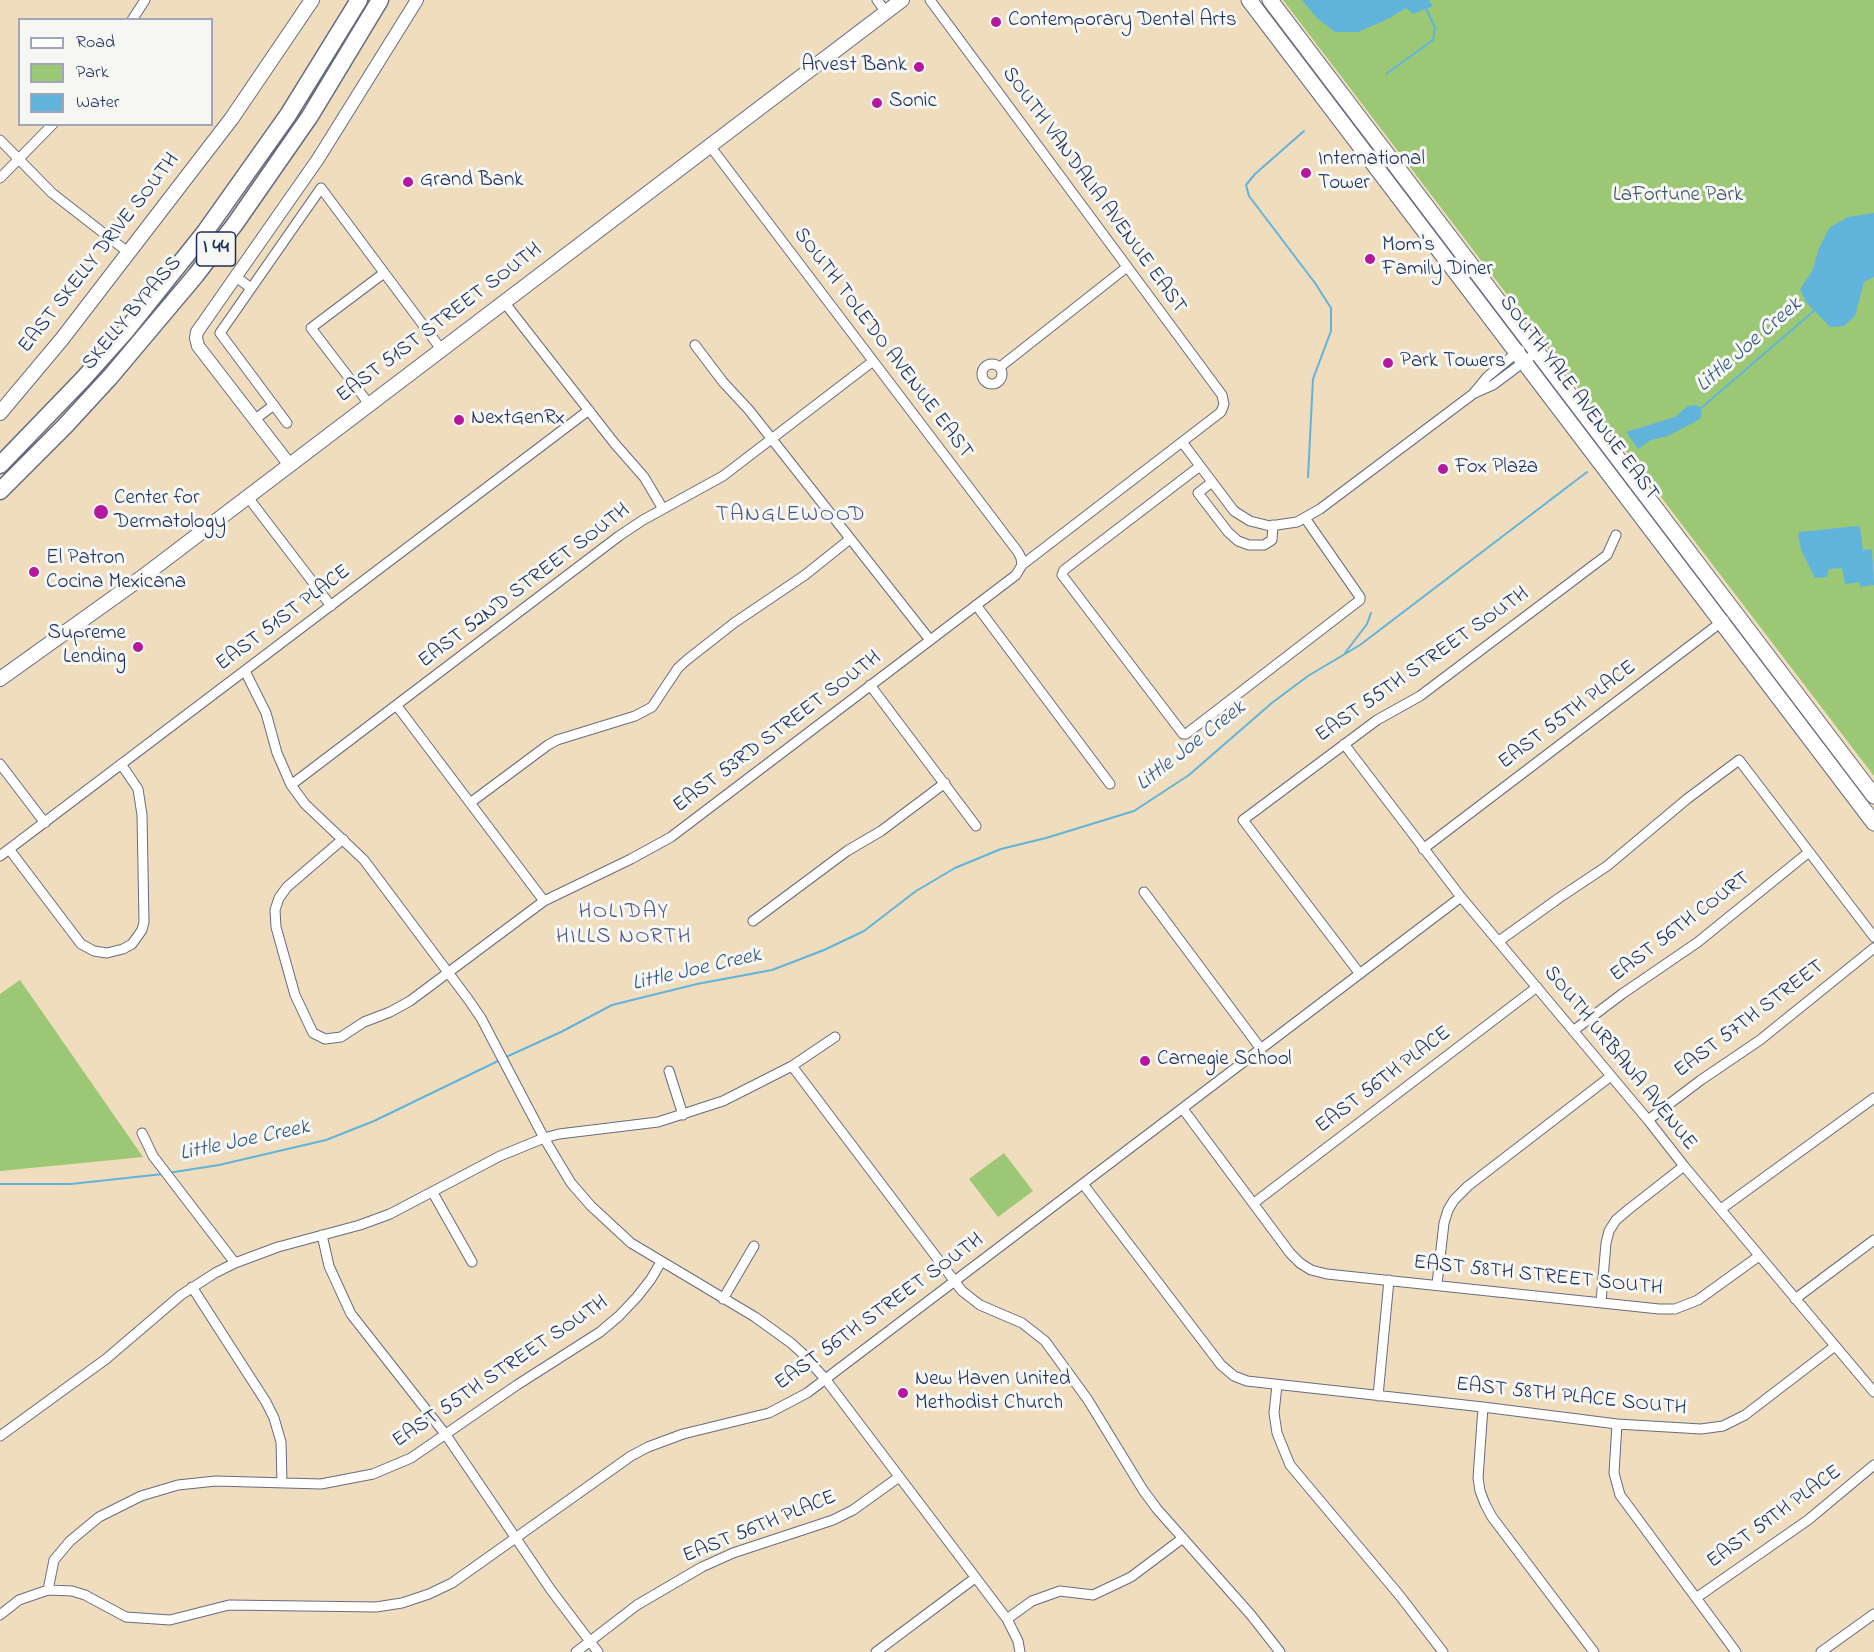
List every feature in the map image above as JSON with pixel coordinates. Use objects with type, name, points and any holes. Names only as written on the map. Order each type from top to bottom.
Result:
[{"type":"highway","name":"SKELLY BYPASS","points":[[0,465],[125,332],[198,241],[288,115],[358,0]]},
{"type":"highway","name":"SKELLY BYPASS","points":[[0,490],[111,376],[196,275],[247,207],[310,116],[380,0]]},
{"type":"main road","name":"EAST SKELLY DRIVE SOUTH","points":[[0,412],[50,354],[232,118],[312,0]]},
{"type":"main road","name":"EAST 51ST STREET SOUTH","points":[[0,679],[141,578],[902,0]]},
{"type":"main road","name":"SOUTH YALE AVENUE EAST","points":[[1249,0],[1874,823]]},
{"type":"main road","name":"SOUTH YALE AVENUE EAST","points":[[1270,0],[1874,796]]},
{"type":"street","points":[[133,18],[145,0]]},
{"type":"street","points":[[289,464],[198,346],[196,338],[200,325],[318,159],[417,0]]},
{"type":"street","points":[[878,0],[886,12]]},
{"type":"street","name":"SOUTH VANDALIA AVENUE EAST","points":[[930,0],[1222,395],[1224,404]]},
{"type":"street","points":[[0,178],[51,126]]},
{"type":"street","points":[[0,140],[52,194],[129,253]]},
{"type":"street","name":"SOUTH TOLEDO AVENUE EAST","points":[[710,146],[1018,552],[1022,565]]},
{"type":"street","points":[[287,423],[220,333],[321,188],[441,349]]},
{"type":"street","points":[[1000,368],[1127,267]]},
{"type":"street","points":[[369,404],[311,328],[384,273]]},
{"type":"street","points":[[236,277],[251,288]]},
{"type":"street","points":[[504,302],[644,477],[663,509]]},
{"type":"street","points":[[695,345],[930,640]]},
{"type":"street","points":[[1182,442],[1234,511],[1250,521],[1273,525],[1297,522],[1320,509],[1473,394],[1487,377],[1533,347]]},
{"type":"street","name":"EAST 52ND STREET SOUTH","points":[[291,785],[602,548],[643,520],[723,476],[872,362]]},
{"type":"street","name":"EAST 53RD STREET SOUTH","points":[[343,839],[287,887],[279,898],[275,910],[276,927],[295,995],[313,1033],[321,1038],[330,1039],[340,1037],[363,1022],[390,1012],[410,1001],[544,901],[632,859],[671,837],[1016,575],[1022,565],[1221,412],[1224,404]]},
{"type":"street","points":[[254,420],[274,405]]},
{"type":"street","name":"EAST 51ST PLACE","points":[[0,856],[589,410]]},
{"type":"street","points":[[1200,466],[1064,570],[1062,575],[1183,734],[1186,734],[1360,600],[1305,518]]},
{"type":"street","points":[[1212,482],[1198,493],[1238,542],[1264,545],[1272,540],[1273,525]]},
{"type":"street","points":[[247,496],[331,606]]},
{"type":"street","name":"EAST 55TH STREET SOUTH","points":[[1360,974],[1243,820],[1377,720],[1420,696],[1607,555],[1616,535]]},
{"type":"street","points":[[470,803],[557,740],[635,716],[652,707],[678,668],[688,659],[734,623],[805,575],[850,539]]},
{"type":"street","points":[[976,605],[1110,784]]},
{"type":"street","name":"EAST 55TH PLACE","points":[[1423,849],[1734,612]]},
{"type":"street","points":[[245,671],[266,713],[277,753],[291,785],[304,804],[370,867],[481,1018],[544,1138],[571,1183],[591,1206],[631,1243],[755,1317],[791,1342],[825,1380],[1007,1619],[1018,1641],[1020,1652]]},
{"type":"street","points":[[870,685],[976,826]]},
{"type":"street","points":[[397,706],[544,901]]},
{"type":"street","name":"SOUTH URBANA AVENUE","points":[[1344,744],[1461,897],[1795,1299],[1873,1387]]},
{"type":"street","points":[[1499,941],[1607,866],[1739,760],[1874,938]]},
{"type":"street","points":[[0,764],[45,823]]},
{"type":"street","points":[[9,849],[81,944],[94,951],[107,953],[132,944],[142,930],[144,922],[142,815],[138,789],[121,764]]},
{"type":"street","points":[[753,921],[847,850],[881,831],[945,783]]},
{"type":"street","name":"EAST 56TH COURT","points":[[1573,1030],[1698,942],[1809,852]]},
{"type":"street","points":[[1144,892],[1261,1049]]},
{"type":"street","name":"EAST 56TH STREET SOUTH","points":[[48,1590],[72,1591],[85,1595],[126,1617],[170,1620],[229,1605],[376,1607],[402,1604],[452,1583],[615,1466],[648,1447],[683,1434],[769,1413],[788,1404],[825,1380],[1461,897]]},
{"type":"street","name":"EAST 57TH STREET","points":[[1648,1120],[1760,1040],[1874,948]]},
{"type":"street","name":"EAST 56TH PLACE","points":[[1254,1203],[1537,987]]},
{"type":"street","points":[[0,1436],[106,1359],[164,1308],[192,1287],[235,1263],[278,1247],[360,1225],[390,1214],[500,1156],[544,1138],[559,1134],[658,1122],[723,1101],[792,1066],[835,1037]]},
{"type":"street","points":[[792,1066],[954,1282],[972,1300],[1022,1323],[1045,1341],[1088,1400],[1143,1490],[1280,1652]]},
{"type":"street","points":[[669,1071],[683,1115]]},
{"type":"street","points":[[1437,1284],[1444,1223],[1454,1200],[1468,1186],[1611,1076]]},
{"type":"street","points":[[1721,1209],[1874,1098]]},
{"type":"street","points":[[1183,1109],[1254,1203]]},
{"type":"street","points":[[142,1133],[153,1156],[235,1263]]},
{"type":"street","points":[[1601,1302],[1606,1243],[1616,1221],[1684,1166]]},
{"type":"street","name":"EAST 58TH PLACE SOUTH","points":[[1083,1184],[1221,1365],[1234,1376],[1247,1382],[1617,1424],[1701,1429],[1723,1426],[1745,1416],[1836,1346]]},
{"type":"street","points":[[433,1193],[472,1262]]},
{"type":"street","name":"EAST 58TH STREET SOUTH","points":[[1254,1203],[1290,1253],[1311,1270],[1327,1274],[1659,1309],[1687,1306],[1711,1292],[1759,1256]]},
{"type":"street","points":[[322,1235],[329,1266],[351,1314],[446,1435],[551,1590],[598,1652]]},
{"type":"street","points":[[1795,1299],[1874,1240]]},
{"type":"street","points":[[723,1299],[754,1246]]},
{"type":"street","name":"EAST 55TH STREET SOUTH","points":[[48,1590],[51,1566],[59,1551],[99,1517],[128,1501],[158,1490],[216,1481],[321,1484],[373,1474],[411,1458],[508,1390],[600,1332],[636,1297],[661,1262]]},
{"type":"street","points":[[1377,1396],[1389,1280]]},
{"type":"street","points":[[192,1287],[274,1418],[281,1442],[282,1483]]},
{"type":"street","points":[[1277,1386],[1274,1413],[1277,1433],[1290,1465],[1400,1596],[1443,1652]]},
{"type":"street","points":[[1483,1407],[1478,1478],[1485,1504],[1492,1517],[1594,1652]]},
{"type":"street","points":[[1617,1424],[1614,1473],[1620,1495],[1736,1652]]},
{"type":"street","name":"EAST 59TH PLACE","points":[[1696,1598],[1808,1520],[1874,1466]]},
{"type":"street","name":"EAST 56TH PLACE","points":[[576,1652],[637,1605],[702,1567],[733,1553],[833,1520],[853,1510],[899,1477]]},
{"type":"street","points":[[1007,1619],[1032,1601],[1060,1591],[1093,1595],[1131,1577],[1183,1538]]},
{"type":"street","points":[[876,1652],[975,1578]]},
{"type":"street","points":[[0,1615],[19,1600],[48,1590]]},
{"type":"street","points":[[1821,1652],[1874,1614]]},
{"type":"green space","name":"LaFortune Park","points":[[1283,0],[1874,0],[1874,776],[1677,518]]},
{"type":"green space","points":[[20,980],[143,1157],[0,1171],[0,994]]},
{"type":"green space","points":[[1004,1153],[1033,1191],[998,1217],[969,1179]]},
{"type":"water","points":[[1302,0],[1429,0],[1433,6],[1413,14],[1406,8],[1358,32],[1335,32],[1317,18]]},
{"type":"water","points":[[1874,213],[1874,277],[1864,282],[1855,316],[1844,326],[1830,327],[1806,302],[1800,289],[1812,271],[1819,248],[1830,227],[1848,217]]},
{"type":"water","points":[[1688,406],[1699,406],[1702,412],[1700,419],[1668,436],[1651,440],[1638,449],[1626,432],[1675,417]]},
{"type":"water","points":[[1860,527],[1863,550],[1872,549],[1874,585],[1860,587],[1859,582],[1845,584],[1842,568],[1829,569],[1827,577],[1815,578],[1801,550],[1798,534]]},
{"type":"waterway","name":"Little Joe Creek","points":[[1386,74],[1433,40],[1435,28],[1426,8]]},
{"type":"waterway","name":"Little Joe Creek","points":[[1304,131],[1255,174],[1246,185],[1249,196],[1315,283],[1331,308],[1331,331],[1313,379],[1308,477]]},
{"type":"waterway","name":"Little Joe Creek","points":[[1700,409],[1816,309]]},
{"type":"waterway","name":"Little Joe Creek","points":[[506,1057],[612,1005],[697,984],[772,970],[824,950],[864,931],[916,891],[955,868],[1001,849],[1134,811],[1189,775],[1273,702],[1308,676],[1360,645],[1587,472]]},
{"type":"waterway","name":"Little Joe Creek","points":[[1345,653],[1367,624],[1371,613]]},
{"type":"waterway","name":"Little Joe Creek","points":[[168,1173],[219,1165],[326,1140],[374,1121],[498,1061]]},
{"type":"waterway","name":"Little Joe Creek","points":[[0,1184],[71,1184],[163,1174]]},
{"type":"place","name":"Contemporary Dental Arts","points":[[996,22]]},
{"type":"place","name":"Arvest Bank","points":[[919,67]]},
{"type":"place","name":"Sonic","points":[[877,103]]},
{"type":"place","name":"International Tower","points":[[1306,173]]},
{"type":"place","name":"Grand Bank","points":[[408,182]]},
{"type":"place","name":"Mom's Family Diner","points":[[1370,259]]},
{"type":"place","name":"Park Towers","points":[[1388,363]]},
{"type":"place","name":"NextGenRx","points":[[459,420]]},
{"type":"place","name":"Fox Plaza","points":[[1443,469]]},
{"type":"place","name":"Center for Dermatology","points":[[101,512]]},
{"type":"place","name":"El Patron Cocina Mexicana","points":[[34,572]]},
{"type":"place","name":"Supreme Lending","points":[[138,647]]},
{"type":"place","name":"Carnegie School","points":[[1145,1061]]},
{"type":"place","name":"New Haven United Methodist Church","points":[[903,1393]]},
{"type":"district","name":"TANGLEWOOD","points":[[791,516]]},
{"type":"district","name":"HOLIDAY HILLS NORTH","points":[[624,926]]}]
